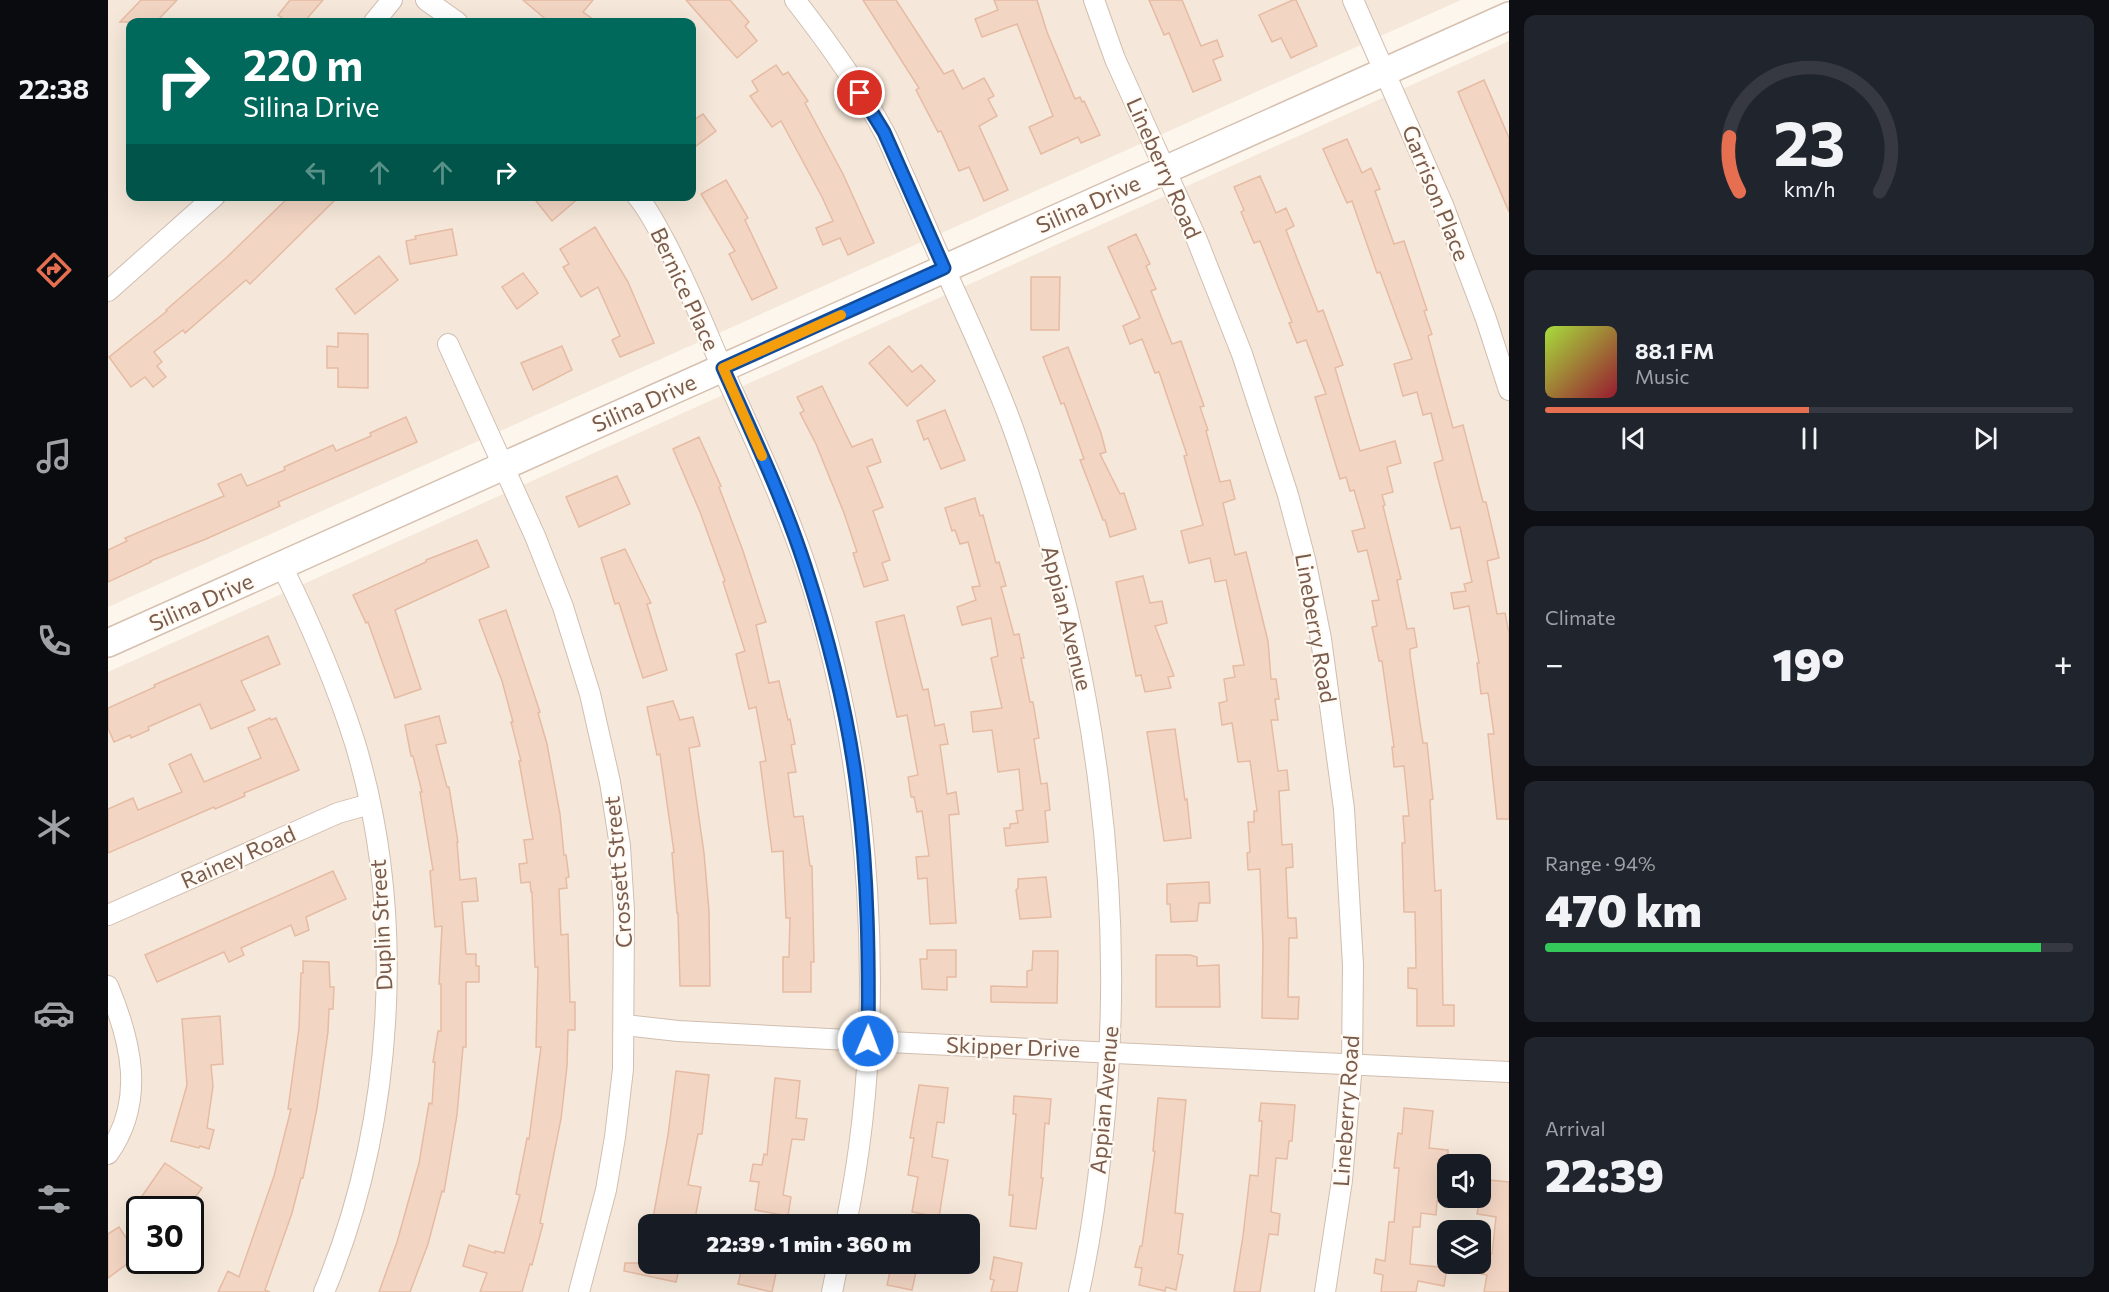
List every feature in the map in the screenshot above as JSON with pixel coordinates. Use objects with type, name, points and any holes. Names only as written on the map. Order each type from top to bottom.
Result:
[{"type":"street","points":[[377,18],[392,0]]},
{"type":"street","points":[[426,0],[451,18]]},
{"type":"street","name":"Appian Avenue","points":[[795,0],[836,54],[884,132],[979,344],[1013,430],[1049,540],[1068,610],[1087,699],[1101,789],[1111,910],[1110,1052],[1097,1192],[1079,1292]]},
{"type":"street","name":"Lineberry Road","points":[[1094,0],[1115,59],[1197,240],[1242,354],[1288,495],[1305,559],[1321,639],[1344,809],[1353,965],[1352,1064],[1341,1190],[1325,1292]]},
{"type":"street","name":"Garrison Place","points":[[1353,0],[1443,205],[1486,319],[1509,390]]},
{"type":"street","name":"Silina Drive","points":[[108,643],[1509,16]]},
{"type":"street","points":[[108,291],[209,201]]},
{"type":"street","name":"Bernice Place","points":[[641,201],[678,265],[778,490],[805,564],[828,640],[845,717],[858,795],[866,884],[869,972],[864,1114],[848,1214]]},
{"type":"street","name":"Crossett Street","points":[[448,345],[535,536],[563,607],[590,694],[610,782],[620,846],[624,911],[623,1069],[606,1190],[579,1292]]},
{"type":"street","name":"Duplin Street","points":[[282,566],[335,687],[355,743],[370,804],[382,879],[386,943],[386,1006],[380,1073],[367,1152],[356,1197],[324,1292]]},
{"type":"street","name":"Rainey Road","points":[[108,915],[338,813],[370,804]]},
{"type":"street","points":[[108,986],[126,1037],[132,1067],[131,1094],[125,1121],[108,1154]]},
{"type":"street","name":"Skipper Drive","points":[[625,1025],[678,1031],[1509,1072]]},
{"type":"street","points":[[832,1292],[836,1274]]},
{"type":"shaded area","points":[[108,0],[1461,0],[108,607]]},
{"type":"shaded area","points":[[1509,41],[1509,1292],[108,1292],[108,672]]},
{"type":"building","points":[[141,0],[177,0],[160,18],[126,18],[126,22],[120,22]]},
{"type":"building","points":[[290,0],[323,0],[307,18],[282,18],[278,15]]},
{"type":"building","points":[[523,0],[593,0],[583,12],[591,18],[544,18]]},
{"type":"building","points":[[686,0],[730,0],[749,22],[745,26],[757,41],[737,58]]},
{"type":"building","points":[[863,0],[896,0],[944,74],[953,70],[963,89],[984,78],[994,96],[988,99],[997,116],[979,126],[1008,190],[984,201],[969,167],[959,171],[941,131],[938,132],[916,90],[919,88]]},
{"type":"building","points":[[994,0],[1037,0],[1047,32],[1075,99],[1080,97],[1082,102],[1084,101],[1100,135],[1081,143],[1078,137],[1041,154],[1029,127],[1053,116],[1017,24],[982,37],[975,19],[998,10]]},
{"type":"building","points":[[1149,0],[1182,0],[1201,46],[1217,40],[1223,56],[1213,60],[1221,80],[1193,92],[1169,33],[1164,35]]},
{"type":"building","points":[[1296,0],[1317,46],[1291,58],[1281,38],[1272,42],[1259,15]]},
{"type":"building","points":[[776,65],[783,75],[788,72],[808,101],[805,103],[843,174],[874,243],[848,255],[840,238],[823,245],[816,228],[833,221],[822,197],[781,121],[772,127],[750,96],[758,91],[752,81]]},
{"type":"building","points":[[1484,80],[1509,138],[1509,212],[1458,92]]},
{"type":"building","points":[[703,114],[716,131],[696,146],[696,118]]},
{"type":"building","points":[[1347,139],[1362,173],[1371,168],[1380,189],[1375,191],[1394,244],[1404,241],[1427,310],[1424,311],[1432,334],[1428,336],[1453,428],[1463,425],[1483,502],[1486,502],[1499,558],[1487,561],[1497,614],[1505,613],[1509,633],[1509,819],[1497,819],[1488,734],[1494,734],[1488,693],[1481,694],[1477,663],[1479,663],[1469,606],[1454,609],[1451,593],[1466,591],[1464,584],[1472,582],[1460,527],[1451,529],[1434,463],[1443,460],[1431,413],[1423,415],[1417,392],[1403,396],[1394,364],[1412,359],[1380,272],[1377,273],[1352,201],[1347,203],[1323,149]]},
{"type":"building","points":[[1260,176],[1276,213],[1286,208],[1294,226],[1286,230],[1318,312],[1323,310],[1343,365],[1335,368],[1360,451],[1395,441],[1401,463],[1387,467],[1393,492],[1382,495],[1385,505],[1383,506],[1401,579],[1397,580],[1407,629],[1414,628],[1417,647],[1410,649],[1410,655],[1423,743],[1427,743],[1433,799],[1430,800],[1435,891],[1441,890],[1443,1005],[1454,1005],[1454,1026],[1417,1026],[1417,989],[1408,988],[1408,968],[1416,968],[1415,912],[1404,912],[1403,816],[1409,816],[1404,766],[1394,767],[1392,747],[1394,747],[1382,661],[1379,661],[1372,627],[1377,626],[1372,601],[1379,600],[1367,550],[1358,552],[1352,531],[1365,528],[1354,490],[1350,491],[1346,477],[1340,479],[1315,397],[1326,394],[1306,340],[1297,343],[1289,323],[1292,322],[1260,241],[1254,243],[1241,212],[1244,210],[1234,187]]},
{"type":"building","points":[[726,180],[748,218],[745,220],[777,288],[752,300],[729,254],[735,251],[701,194]]},
{"type":"building","points":[[285,201],[334,201],[250,284],[246,280],[185,333],[183,330],[154,352],[162,362],[157,366],[166,377],[153,387],[145,377],[131,387],[109,357],[167,311]]},
{"type":"building","points":[[536,201],[575,201],[552,221]]},
{"type":"building","points":[[595,227],[628,282],[654,343],[620,357],[612,340],[620,336],[598,287],[581,297],[563,267],[569,264],[560,249]]},
{"type":"building","points":[[452,229],[457,255],[410,264],[406,241],[416,239],[415,236]]},
{"type":"building","points":[[1136,234],[1150,264],[1146,266],[1156,289],[1151,291],[1172,344],[1181,341],[1204,406],[1200,407],[1208,430],[1206,431],[1220,482],[1230,480],[1235,499],[1223,503],[1235,555],[1246,552],[1268,641],[1271,679],[1276,679],[1279,699],[1275,699],[1278,720],[1271,720],[1278,771],[1287,770],[1289,790],[1279,791],[1282,845],[1292,844],[1293,867],[1286,868],[1288,918],[1296,918],[1297,938],[1289,938],[1288,997],[1299,997],[1298,1019],[1262,1018],[1263,946],[1260,869],[1248,870],[1247,853],[1250,852],[1248,822],[1254,822],[1254,811],[1257,811],[1250,761],[1238,762],[1232,723],[1222,725],[1219,703],[1227,701],[1224,679],[1235,677],[1233,666],[1244,665],[1226,580],[1215,582],[1210,558],[1189,563],[1181,531],[1203,525],[1184,456],[1187,455],[1159,372],[1155,373],[1142,339],[1130,344],[1123,326],[1140,318],[1108,247]]},
{"type":"building","points":[[379,256],[398,280],[355,314],[336,289]]},
{"type":"building","points":[[523,273],[538,293],[517,309],[502,287]]},
{"type":"building","points":[[1031,277],[1060,277],[1059,330],[1031,330]]},
{"type":"building","points":[[338,333],[368,334],[368,388],[338,387],[338,368],[327,368],[327,346],[338,347]]},
{"type":"building","points":[[562,346],[572,370],[533,390],[521,363]]},
{"type":"building","points":[[889,346],[912,372],[921,365],[935,381],[907,406],[869,363]]},
{"type":"building","points":[[1068,347],[1101,433],[1106,452],[1100,454],[1120,494],[1124,493],[1136,529],[1110,537],[1080,460],[1084,459],[1064,403],[1061,404],[1043,357]]},
{"type":"building","points":[[822,386],[852,447],[872,439],[881,462],[867,467],[883,507],[873,511],[890,560],[882,563],[888,580],[864,587],[853,553],[857,552],[844,513],[816,444],[800,413],[804,411],[797,397]]},
{"type":"building","points":[[945,410],[965,460],[941,469],[928,438],[924,440],[917,421]]},
{"type":"building","points":[[406,417],[417,442],[278,502],[280,506],[150,561],[108,582],[108,550],[127,541],[125,538],[224,496],[218,484],[241,474],[247,486],[285,470],[284,467],[333,445],[336,451],[371,436],[370,433]]},
{"type":"building","points":[[699,437],[721,486],[719,487],[766,622],[756,625],[769,683],[779,681],[788,720],[790,719],[795,744],[791,745],[796,772],[788,773],[794,817],[803,816],[810,866],[812,866],[814,962],[811,962],[811,992],[783,992],[783,957],[789,957],[790,918],[786,918],[783,851],[772,852],[760,762],[766,761],[756,707],[749,709],[736,654],[745,651],[723,582],[725,581],[700,512],[673,449]]},
{"type":"building","points":[[617,476],[630,504],[579,527],[566,497]]},
{"type":"building","points":[[975,498],[980,516],[983,515],[996,563],[999,562],[1006,586],[1001,587],[1014,635],[1019,634],[1024,658],[1021,658],[1030,702],[1033,702],[1039,738],[1034,739],[1041,784],[1047,783],[1050,810],[1045,811],[1048,842],[1006,846],[1004,828],[1010,828],[1010,824],[1018,823],[1016,811],[1023,810],[1019,769],[998,772],[992,730],[973,732],[971,712],[1002,708],[991,658],[998,656],[991,618],[962,625],[957,607],[976,600],[972,587],[980,586],[968,542],[960,544],[955,530],[952,531],[945,508]]},
{"type":"building","points":[[477,540],[489,567],[395,610],[421,689],[395,698],[368,622],[366,623],[353,595],[426,562],[426,560]]},
{"type":"building","points":[[625,549],[651,603],[647,604],[667,670],[643,678],[619,603],[615,604],[601,558]]},
{"type":"building","points":[[1143,576],[1150,603],[1162,601],[1167,623],[1155,626],[1174,676],[1168,677],[1171,688],[1145,692],[1141,675],[1136,676],[1116,582]]},
{"type":"building","points":[[506,610],[540,712],[538,713],[547,744],[560,814],[564,855],[566,855],[569,877],[566,878],[567,888],[559,889],[561,935],[568,934],[570,1002],[575,1002],[575,1030],[568,1030],[567,1066],[561,1119],[540,1223],[543,1224],[532,1265],[530,1264],[522,1292],[480,1292],[487,1273],[463,1266],[469,1245],[495,1253],[495,1251],[504,1253],[520,1195],[516,1194],[527,1138],[529,1139],[541,1047],[536,1047],[538,967],[535,967],[532,892],[530,882],[521,883],[519,864],[527,863],[524,840],[533,839],[519,761],[521,761],[511,722],[513,722],[502,681],[479,620]]},
{"type":"building","points":[[904,615],[923,690],[928,689],[935,726],[944,724],[948,744],[940,745],[947,794],[956,792],[959,814],[949,815],[956,923],[930,924],[927,878],[918,879],[916,857],[929,856],[922,811],[917,812],[914,797],[911,797],[908,777],[918,775],[907,715],[897,717],[876,622]]},
{"type":"building","points":[[268,636],[280,664],[241,681],[255,710],[211,729],[200,704],[148,727],[149,730],[131,738],[130,735],[114,742],[108,728],[108,708],[155,687],[154,685]]},
{"type":"building","points":[[673,701],[680,720],[693,717],[700,746],[689,748],[704,853],[709,911],[710,986],[680,986],[678,913],[672,853],[674,852],[660,754],[657,755],[647,707]]},
{"type":"building","points":[[439,716],[446,743],[436,745],[447,787],[449,787],[458,842],[460,880],[476,878],[478,901],[462,902],[466,954],[476,954],[479,982],[466,982],[466,1047],[463,1047],[457,1115],[444,1192],[442,1191],[428,1244],[410,1292],[379,1292],[397,1242],[419,1163],[429,1103],[432,1104],[435,1062],[433,1062],[438,1031],[441,1031],[441,984],[439,984],[442,926],[435,927],[430,871],[433,870],[420,792],[422,792],[413,756],[411,756],[405,725]]},
{"type":"building","points":[[270,718],[271,720],[276,718],[299,770],[244,793],[245,796],[108,853],[108,809],[133,798],[138,810],[182,792],[169,764],[191,754],[204,782],[261,758],[248,728]]},
{"type":"building","points":[[1175,729],[1191,838],[1164,841],[1147,732]]},
{"type":"building","points":[[333,871],[346,899],[306,917],[309,930],[295,936],[291,925],[241,948],[244,955],[229,962],[224,952],[157,982],[145,955]]},
{"type":"building","points":[[1046,877],[1051,917],[1020,919],[1016,890],[1018,879]]},
{"type":"building","points":[[1209,882],[1210,903],[1199,903],[1197,921],[1171,922],[1170,904],[1167,904],[1167,884]]},
{"type":"building","points":[[927,950],[956,950],[956,977],[947,977],[947,990],[922,989],[920,959],[927,959]]},
{"type":"building","points":[[1033,951],[1058,951],[1057,1003],[991,1002],[991,986],[1027,987],[1027,971],[1032,970]]},
{"type":"building","points":[[1156,955],[1190,955],[1197,957],[1197,966],[1219,965],[1220,1007],[1156,1007]]},
{"type":"building","points":[[303,961],[329,962],[330,987],[334,987],[333,1009],[329,1009],[317,1108],[303,1178],[301,1178],[292,1213],[265,1290],[270,1292],[218,1292],[228,1271],[239,1277],[274,1176],[291,1109],[288,1109],[299,1028]]},
{"type":"building","points":[[220,1016],[223,1064],[211,1065],[213,1086],[207,1128],[214,1130],[209,1149],[171,1141],[187,1085],[182,1019]]},
{"type":"building","points":[[676,1071],[709,1075],[702,1134],[698,1134],[688,1185],[701,1187],[696,1214],[654,1214],[668,1135]]},
{"type":"building","points":[[775,1078],[800,1081],[796,1118],[807,1119],[804,1140],[792,1139],[783,1195],[791,1197],[788,1214],[755,1210],[759,1182],[750,1181],[753,1164],[762,1165],[764,1154],[767,1155]]},
{"type":"building","points":[[919,1085],[948,1088],[944,1123],[937,1122],[932,1157],[948,1160],[939,1214],[912,1212],[918,1177],[908,1175],[914,1138],[910,1138]]},
{"type":"building","points":[[1014,1096],[1051,1099],[1049,1124],[1045,1123],[1041,1178],[1043,1178],[1036,1229],[1010,1226],[1013,1195],[1009,1195],[1016,1114],[1013,1114]]},
{"type":"building","points":[[1158,1098],[1186,1100],[1175,1213],[1183,1214],[1178,1254],[1183,1255],[1176,1290],[1166,1287],[1165,1291],[1139,1285],[1142,1268],[1135,1267],[1140,1246],[1142,1246],[1155,1151],[1153,1151]]},
{"type":"building","points":[[1261,1103],[1295,1105],[1292,1141],[1289,1141],[1287,1159],[1276,1158],[1271,1212],[1280,1214],[1278,1235],[1269,1234],[1260,1292],[1234,1292],[1250,1175],[1258,1176]]},
{"type":"building","points":[[1404,1108],[1433,1111],[1429,1148],[1448,1150],[1448,1154],[1437,1154],[1436,1215],[1421,1213],[1420,1227],[1413,1227],[1410,1264],[1437,1267],[1437,1274],[1446,1274],[1444,1286],[1418,1281],[1416,1292],[1381,1292],[1383,1275],[1374,1273],[1376,1259],[1385,1261],[1389,1222],[1394,1222],[1399,1168],[1394,1168],[1398,1133],[1402,1134]]},
{"type":"building","points":[[165,1163],[202,1188],[196,1196],[142,1196]]},
{"type":"building","points":[[1491,1180],[1509,1182],[1509,1292],[1484,1292],[1487,1275],[1482,1274],[1491,1274],[1496,1217],[1477,1214],[1478,1208],[1491,1208]]},
{"type":"building","points":[[119,1227],[126,1238],[126,1265],[108,1278],[108,1234]]},
{"type":"building","points":[[994,1257],[1022,1263],[1017,1292],[991,1292],[994,1280],[990,1279]]},
{"type":"building","points":[[625,1263],[638,1263],[638,1274],[624,1271]]},
{"type":"building","points":[[638,1274],[678,1274],[676,1282]]},
{"type":"building","points":[[740,1274],[776,1274],[772,1292],[738,1284]]},
{"type":"building","points":[[890,1274],[916,1274],[912,1290],[887,1285]]},
{"type":"slow traffic","points":[[762,456],[723,368],[841,315]]},
{"type":"route","points":[[860,93],[884,132],[944,268],[723,368],[778,490],[805,564],[828,640],[845,717],[858,795],[866,884],[869,972],[868,1041]]}]
